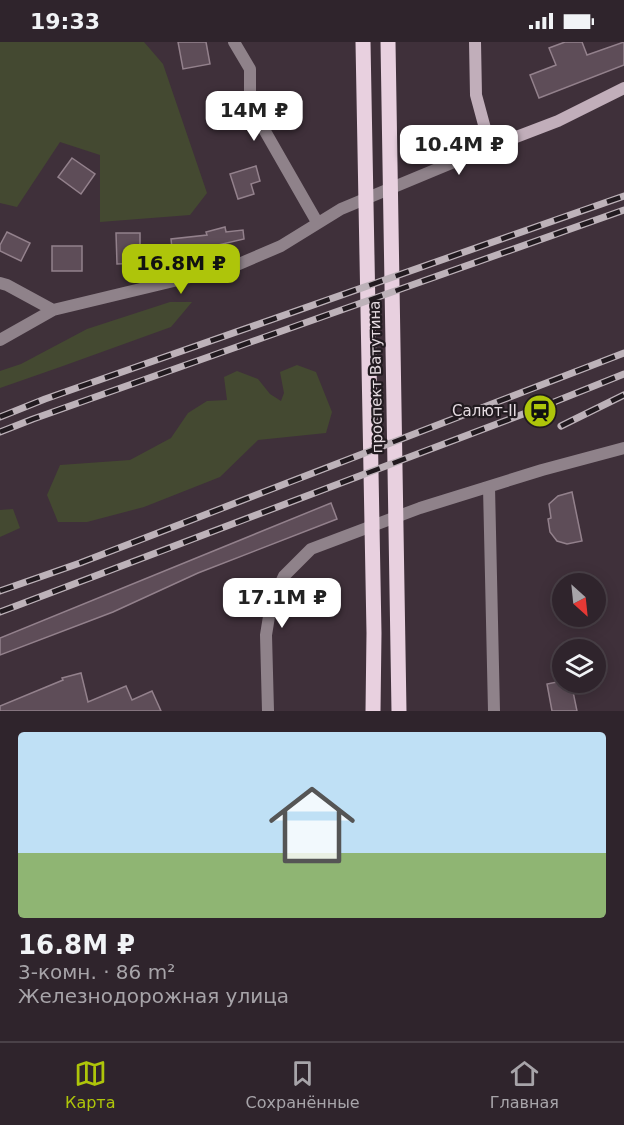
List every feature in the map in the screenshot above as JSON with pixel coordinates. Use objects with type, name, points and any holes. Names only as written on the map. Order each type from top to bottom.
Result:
[{"type":"main road","name":"проспект Ватутина","points":[[363,42],[374,711]]},
{"type":"main road","name":"проспект Ватутина","points":[[388,42],[399,711]]},
{"type":"street","points":[[234,42],[250,69],[250,105],[317,222]]},
{"type":"street","points":[[475,42],[476,95],[490,147]]},
{"type":"street","points":[[0,340],[53,310],[232,267],[281,246],[341,209],[558,121],[624,88]]},
{"type":"street","points":[[0,283],[8,285],[53,310]]},
{"type":"street","points":[[268,711],[266,636],[271,604],[284,576],[311,549],[420,508],[542,470],[624,448]]},
{"type":"street","points":[[489,487],[494,711]]},
{"type":"green space","points":[[0,42],[144,42],[163,64],[207,193],[190,215],[100,222],[100,155],[60,142],[17,207],[0,203]]},
{"type":"green space","points":[[170,302],[192,302],[171,327],[0,388],[0,371],[21,364],[87,329]]},
{"type":"green space","points":[[297,365],[316,372],[332,412],[326,433],[258,440],[220,477],[144,507],[87,522],[58,522],[47,495],[60,465],[130,460],[171,438],[188,413],[207,401],[227,400],[224,377],[237,371],[258,379],[270,394],[281,401],[284,393],[280,372]]},
{"type":"green space","points":[[13,509],[20,528],[0,537],[0,510]]},
{"type":"building","points":[[178,42],[206,42],[210,64],[183,69]]},
{"type":"building","points":[[565,42],[582,42],[587,55],[624,42],[624,65],[539,98],[530,75],[556,65],[549,48]]},
{"type":"building","points":[[72,158],[95,174],[81,194],[58,177]]},
{"type":"building","points":[[256,166],[260,181],[251,184],[254,194],[238,199],[230,174]]},
{"type":"building","points":[[225,227],[226,232],[243,230],[244,239],[188,252],[189,256],[173,258],[171,239],[207,235],[206,232]]},
{"type":"building","points":[[7,232],[30,243],[21,261],[0,251],[0,245]]},
{"type":"building","points":[[116,233],[140,233],[140,263],[117,264]]},
{"type":"building","points":[[52,246],[82,246],[82,271],[52,271]]},
{"type":"building","points":[[572,492],[582,541],[567,544],[557,541],[550,532],[549,504],[558,496]]},
{"type":"building","points":[[331,503],[337,519],[198,573],[113,612],[0,655],[0,638]]},
{"type":"building","points":[[81,673],[88,702],[126,686],[132,700],[152,691],[161,711],[0,711],[0,706],[63,680],[62,678]]},
{"type":"building","points":[[552,683],[552,693],[573,693],[577,711],[552,711],[547,684]]},
{"type":"railway","points":[[0,417],[45,399],[624,196]]},
{"type":"railway","points":[[0,432],[624,210]]},
{"type":"railway","points":[[0,591],[80,563],[624,353]]},
{"type":"railway","points":[[0,612],[624,374]]},
{"type":"railway","points":[[561,426],[624,395]]},
{"type":"place","name":"Салют-II","points":[[540,411]]}]
